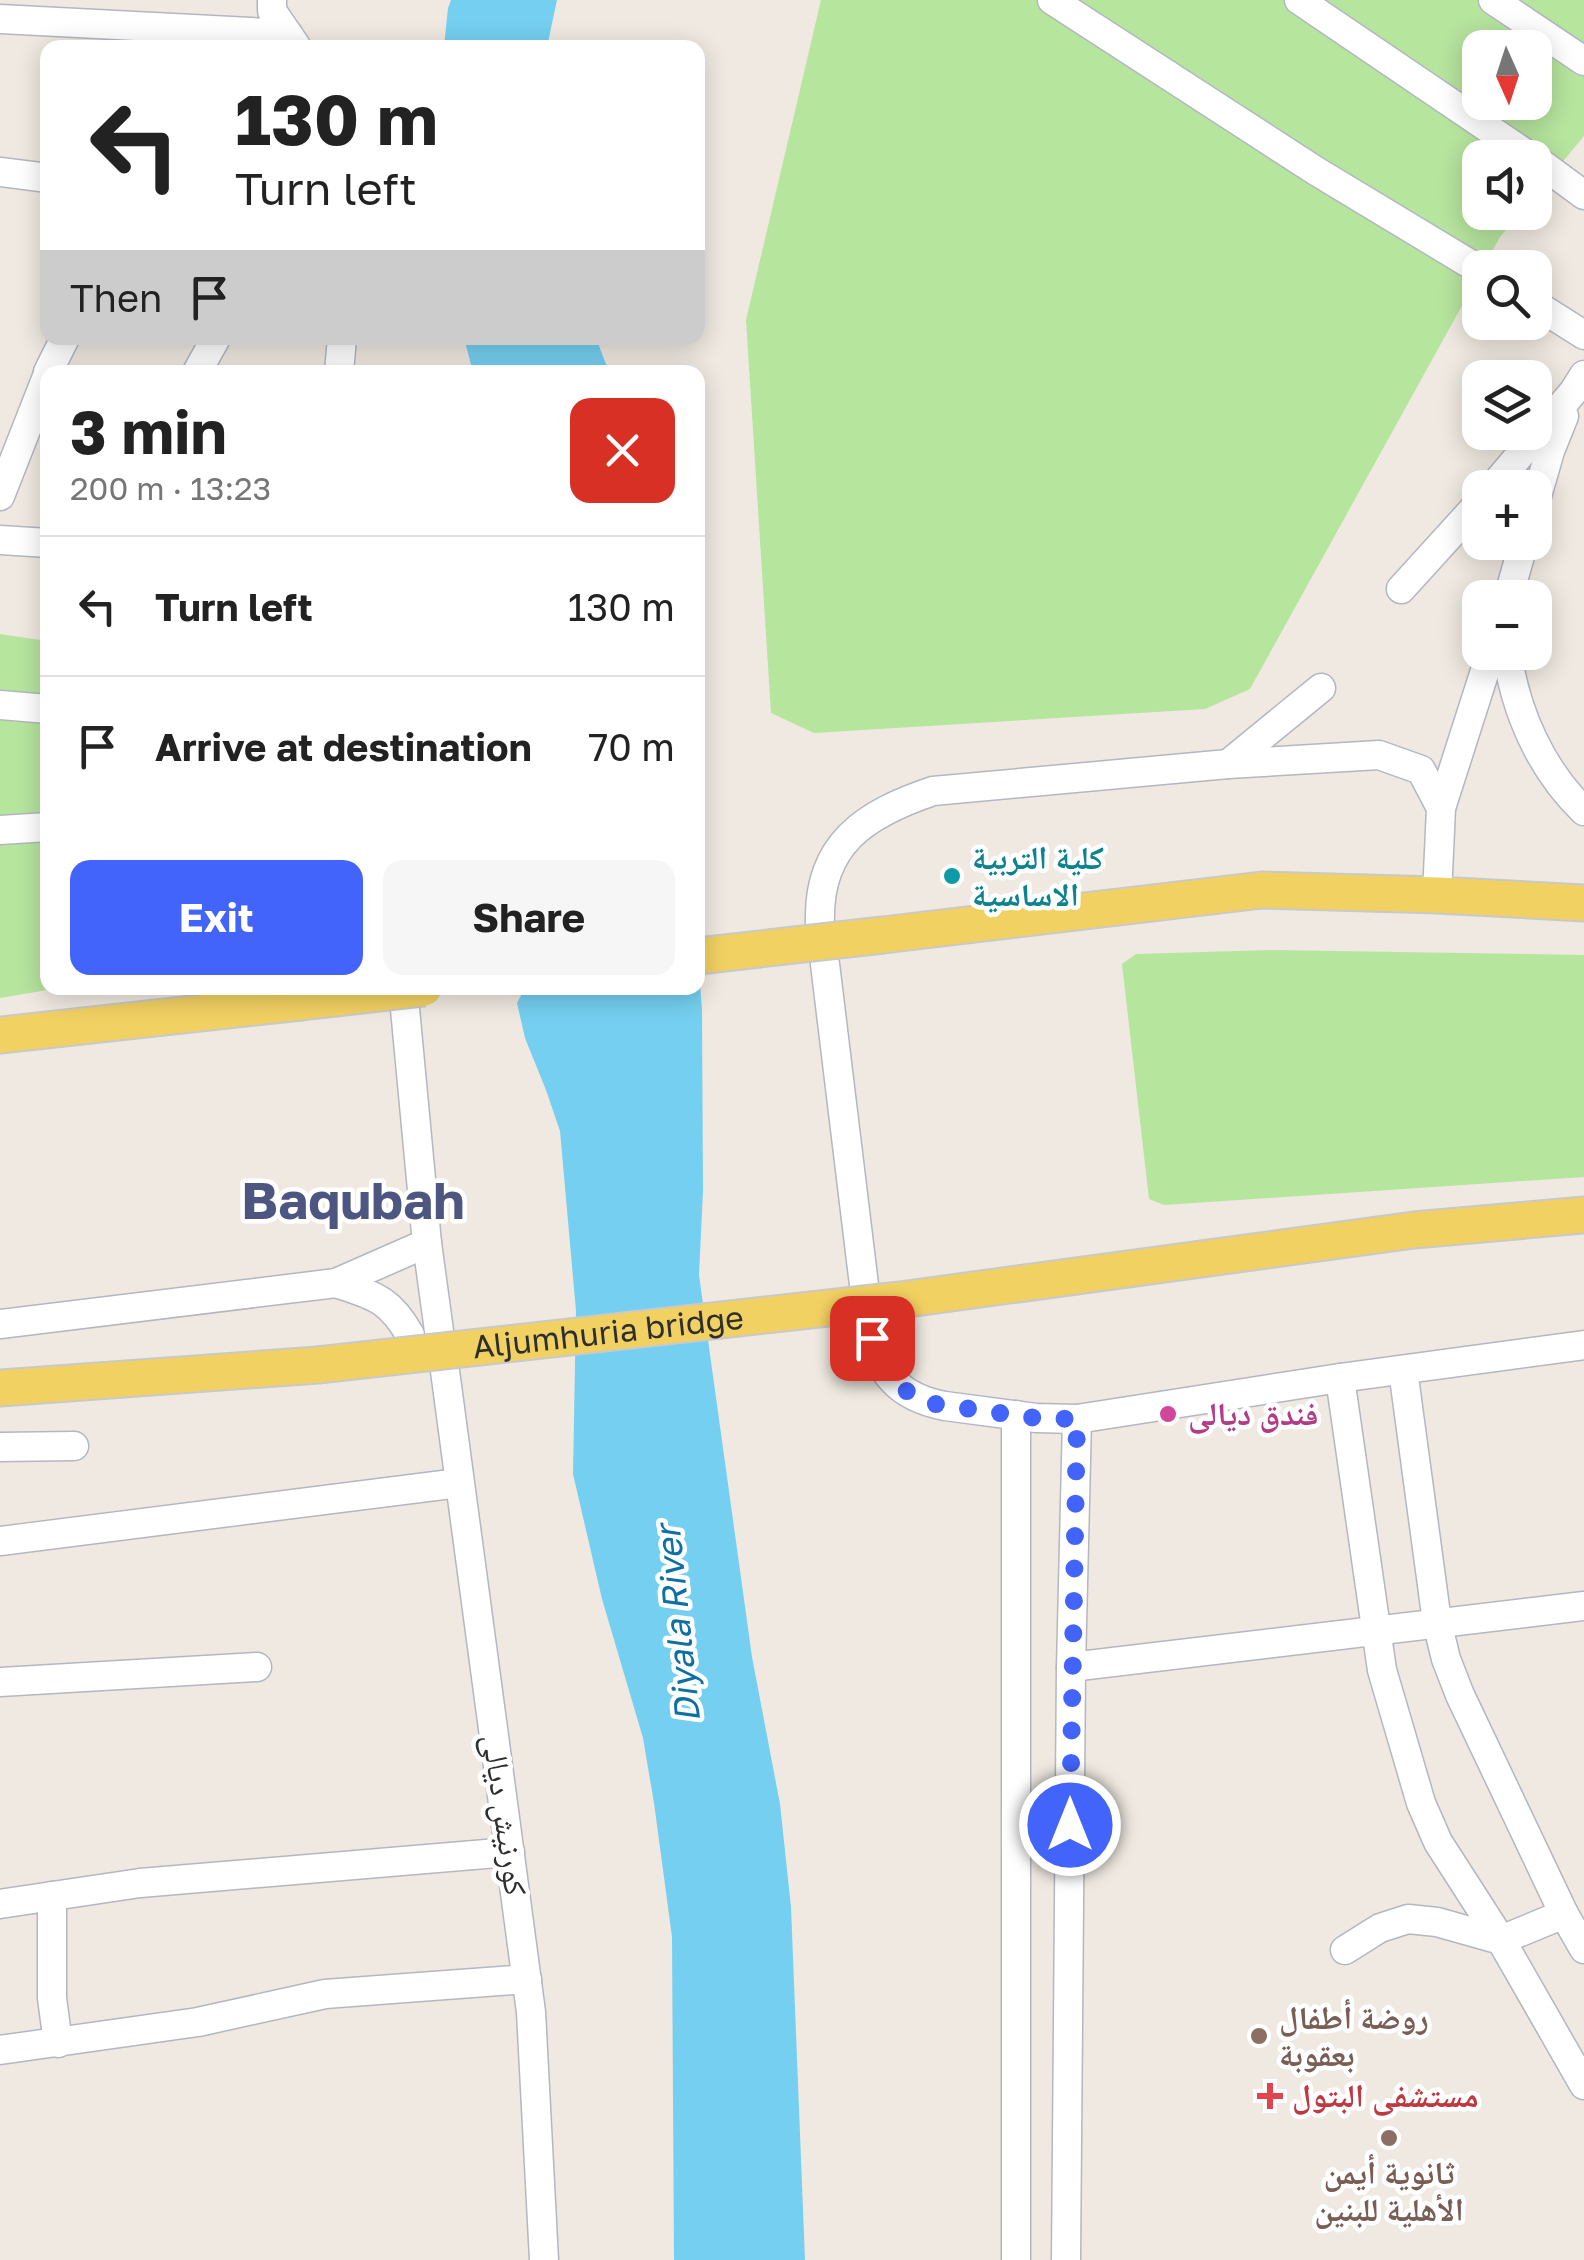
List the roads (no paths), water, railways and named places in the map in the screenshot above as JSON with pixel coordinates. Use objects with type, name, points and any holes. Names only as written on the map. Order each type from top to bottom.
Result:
[{"type":"main road","points":[[705,955],[1262,890],[1584,903]]},
{"type":"main road","points":[[0,1035],[301,1002],[414,998]]},
{"type":"main road","name":"Aljumhuria bridge","points":[[0,1388],[318,1366],[900,1300],[1414,1230],[1584,1215]]},
{"type":"street","points":[[272,0],[272,11],[291,40]]},
{"type":"street","points":[[1052,0],[1316,171],[1462,259]]},
{"type":"street","points":[[1299,0],[1507,140]]},
{"type":"street","points":[[1492,0],[1584,62]]},
{"type":"street","points":[[0,19],[279,40]]},
{"type":"street","points":[[1552,171],[1584,195]]},
{"type":"street","points":[[0,172],[40,177]]},
{"type":"street","points":[[1552,315],[1584,335]]},
{"type":"street","points":[[1507,470],[1579,383]]},
{"type":"street","points":[[1544,470],[1579,383]]},
{"type":"street","points":[[0,496],[40,394]]},
{"type":"street","points":[[1401,589],[1462,522]]},
{"type":"street","points":[[0,540],[40,542]]},
{"type":"street","points":[[1437,895],[1441,808],[1485,670]]},
{"type":"street","points":[[1511,670],[1518,702],[1542,758],[1584,811]]},
{"type":"street","points":[[1228,764],[1321,688]]},
{"type":"street","points":[[0,705],[40,709]]},
{"type":"street","points":[[820,924],[822,883],[840,846],[867,822],[898,803],[933,791],[1228,764],[1379,755],[1421,770],[1441,808]]},
{"type":"street","points":[[0,830],[40,828]]},
{"type":"street","points":[[825,964],[864,1285]]},
{"type":"street","points":[[414,998],[427,1243],[440,1331]]},
{"type":"street","points":[[0,1324],[336,1283],[427,1243]]},
{"type":"street","points":[[336,1283],[380,1298],[399,1316],[410,1334]]},
{"type":"street","points":[[869,1325],[876,1356],[885,1372],[911,1396],[946,1406],[1077,1419],[1584,1345]]},
{"type":"street","points":[[1403,1370],[1437,1622],[1446,1659],[1564,1914],[1584,1949]]},
{"type":"street","name":"كورنيش ديالى","points":[[439,1372],[450,1402],[531,2012],[544,2260]]},
{"type":"street","points":[[1340,1378],[1387,1690],[1426,1816],[1584,2085]]},
{"type":"street","points":[[1016,1415],[1016,2260]]},
{"type":"street","points":[[1066,2260],[1077,1419]]},
{"type":"street","points":[[0,1447],[74,1446]]},
{"type":"street","points":[[0,1541],[460,1484]]},
{"type":"street","points":[[1071,1667],[1584,1606]]},
{"type":"street","points":[[0,1682],[257,1667]]},
{"type":"street","points":[[0,1904],[140,1883],[510,1852]]},
{"type":"street","points":[[52,1896],[52,1998],[58,2043]]},
{"type":"street","points":[[1345,1950],[1380,1928],[1408,1919],[1436,1922],[1502,1940],[1564,1914]]},
{"type":"street","points":[[0,2050],[198,2022],[325,1994],[527,1979]]},
{"type":"water","points":[[451,0],[557,0],[548,40],[445,40]]},
{"type":"water","points":[[466,345],[599,345],[606,365],[471,365]]},
{"type":"water","name":"Diyala River","points":[[521,995],[701,995],[703,1191],[699,1275],[752,1657],[780,1804],[791,1907],[805,2260],[674,2260],[672,1937],[643,1738],[602,1599],[573,1474],[576,1311],[560,1131],[525,1038],[517,1003]]},
{"type":"place","name":"كلية التربية الاساسية","points":[[952,876]]},
{"type":"place","name":"فندق ديالى","points":[[1168,1414]]},
{"type":"place","name":"روضة أطفال بعقوبة","points":[[1259,2036]]},
{"type":"place","name":"مستشفى البتول","points":[[1270,2096]]},
{"type":"place","name":"ثانوية أيمن الأهلية للبنين","points":[[1389,2138]]},
{"type":"district","name":"Baqubah","points":[[353,1201]]}]
